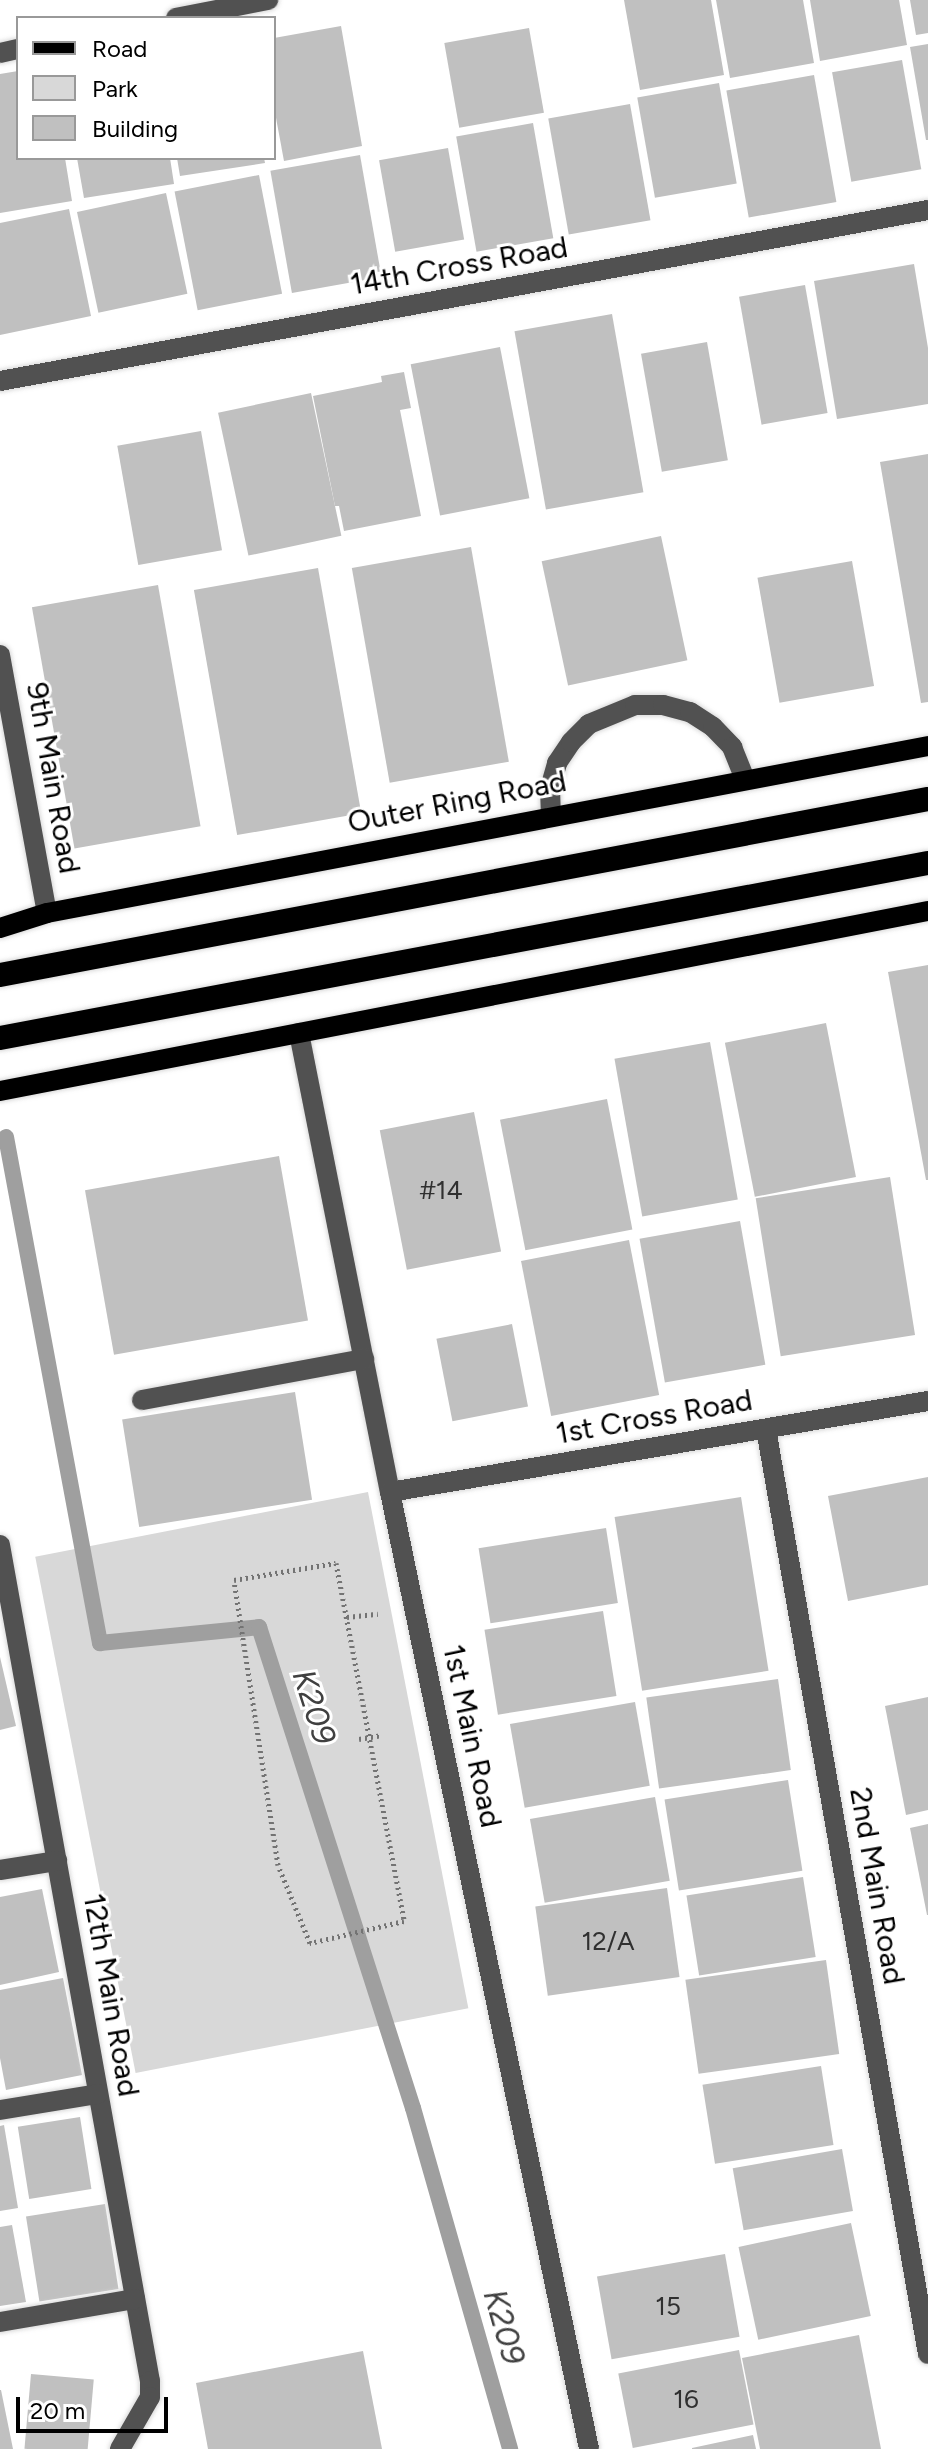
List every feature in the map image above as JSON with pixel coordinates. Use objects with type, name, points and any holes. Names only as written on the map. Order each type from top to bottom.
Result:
[{"type":"highway","points":[[0,975],[928,799]]},
{"type":"highway","points":[[0,1038],[928,863]]},
{"type":"main road","name":"Outer Ring Road","points":[[0,928],[47,913],[928,746]]},
{"type":"main road","points":[[0,1091],[928,911]]},
{"type":"street","points":[[186,16],[268,0]]},
{"type":"street","name":"14th Cross Road","points":[[0,381],[928,210]]},
{"type":"street","name":"9th Main Road","points":[[0,655],[47,913]]},
{"type":"street","points":[[551,817],[550,788],[557,763],[571,742],[589,724],[635,705],[663,705],[690,712],[713,727],[732,747],[745,780]]},
{"type":"street","name":"1st Main Road","points":[[299,1033],[390,1492],[589,2449]]},
{"type":"street","points":[[142,1400],[364,1359]]},
{"type":"street","name":"1st Cross Road","points":[[390,1492],[928,1401]]},
{"type":"street","name":"2nd Main Road","points":[[766,1429],[928,2354]]},
{"type":"street","name":"12th Main Road","points":[[0,1545],[8,1629],[57,1861],[151,2389],[120,2449]]},
{"type":"street","points":[[0,1870],[57,1861]]},
{"type":"street","points":[[0,2110],[98,2094]]},
{"type":"street","points":[[0,2322],[135,2299]]},
{"type":"path","points":[[336,1563],[369,1737],[404,1921],[310,1943],[278,1865],[234,1580],[336,1563]]},
{"type":"path","points":[[359,1739],[381,1735]]},
{"type":"green space","points":[[368,1492],[468,2008],[136,2073],[35,1557]]},
{"type":"building","points":[[624,0],[711,0],[724,75],[640,90]]},
{"type":"building","points":[[716,0],[803,0],[814,63],[730,78]]},
{"type":"building","points":[[810,0],[899,0],[907,45],[820,61]]},
{"type":"building","points":[[910,0],[928,0],[928,33],[916,35]]},
{"type":"building","points":[[341,26],[362,146],[284,161],[276,118],[276,38]]},
{"type":"building","points":[[529,28],[544,113],[459,128],[444,43]]},
{"type":"building","points":[[928,44],[928,140],[926,140],[910,47]]},
{"type":"building","points":[[902,60],[921,169],[851,182],[832,72]]},
{"type":"building","points":[[16,71],[16,160],[65,160],[72,201],[0,213],[0,74]]},
{"type":"building","points":[[814,75],[836,202],[749,217],[726,90]]},
{"type":"building","points":[[719,83],[737,183],[655,198],[637,97]]},
{"type":"building","points":[[630,104],[650,220],[569,235],[548,118]]},
{"type":"building","points":[[533,123],[553,238],[477,252],[456,137]]},
{"type":"building","points":[[448,148],[464,240],[395,252],[379,160]]},
{"type":"building","points":[[360,155],[382,277],[292,293],[270,171]]},
{"type":"building","points":[[77,160],[170,160],[174,184],[84,198]]},
{"type":"building","points":[[177,160],[264,160],[265,163],[180,176]]},
{"type":"building","points":[[259,175],[282,294],[198,310],[175,191]]},
{"type":"building","points":[[166,193],[187,294],[98,313],[77,212]]},
{"type":"building","points":[[69,209],[91,316],[0,335],[0,223]]},
{"type":"building","points":[[914,264],[928,348],[928,404],[837,419],[814,281]]},
{"type":"building","points":[[805,285],[828,413],[762,425],[739,297]]},
{"type":"building","points":[[612,314],[643,492],[546,509],[515,331]]},
{"type":"building","points":[[707,342],[728,460],[662,472],[641,354]]},
{"type":"building","points":[[500,347],[529,498],[440,516],[411,364]]},
{"type":"building","points":[[404,372],[411,408],[400,410],[421,516],[344,531],[339,506],[335,506],[313,396],[382,382],[381,376]]},
{"type":"building","points":[[311,393],[341,536],[248,556],[218,413]]},
{"type":"building","points":[[201,431],[222,550],[138,565],[117,446]]},
{"type":"building","points":[[928,454],[928,702],[921,703],[880,462]]},
{"type":"building","points":[[661,536],[687,660],[568,686],[542,561]]},
{"type":"building","points":[[471,547],[509,762],[390,783],[352,568]]},
{"type":"building","points":[[852,561],[874,686],[780,703],[757,578]]},
{"type":"building","points":[[318,568],[361,813],[237,835],[194,590]]},
{"type":"building","points":[[158,585],[201,826],[74,849],[32,607]]},
{"type":"building","points":[[928,965],[928,1180],[926,1180],[888,972]]},
{"type":"building","points":[[826,1023],[856,1177],[755,1197],[725,1043]]},
{"type":"building","points":[[710,1042],[738,1200],[642,1216],[614,1059]]},
{"type":"building","points":[[607,1099],[632,1230],[525,1250],[500,1120]]},
{"type":"building","points":[[474,1112],[501,1251],[407,1270],[380,1130]]},
{"type":"building","points":[[279,1156],[308,1320],[114,1355],[85,1190]]},
{"type":"building","points":[[890,1177],[915,1335],[781,1356],[756,1198]]},
{"type":"building","points":[[740,1221],[765,1365],[665,1382],[640,1239]]},
{"type":"building","points":[[629,1240],[659,1395],[551,1416],[521,1261]]},
{"type":"building","points":[[512,1324],[528,1406],[452,1421],[436,1339]]},
{"type":"building","points":[[295,1392],[312,1500],[139,1527],[122,1419]]},
{"type":"building","points":[[928,1477],[928,1585],[848,1601],[828,1496]]},
{"type":"building","points":[[741,1497],[769,1671],[642,1691],[615,1517]]},
{"type":"building","points":[[606,1528],[618,1603],[490,1623],[479,1548]]},
{"type":"building","points":[[603,1611],[616,1696],[498,1715],[484,1630]]},
{"type":"building","points":[[0,1657],[16,1726],[0,1730]]},
{"type":"building","points":[[778,1679],[791,1770],[659,1789],[646,1698]]},
{"type":"building","points":[[928,1697],[928,1810],[906,1815],[885,1706]]},
{"type":"building","points":[[635,1702],[650,1786],[525,1808],[510,1724]]},
{"type":"building","points":[[788,1780],[802,1871],[679,1890],[665,1800]]},
{"type":"building","points":[[655,1797],[670,1881],[545,1903],[530,1819]]},
{"type":"building","points":[[928,1824],[928,1915],[927,1915],[910,1828]]},
{"type":"building","points":[[803,1877],[816,1957],[699,1975],[686,1895]]},
{"type":"building","points":[[667,1888],[680,1977],[548,1996],[535,1907]]},
{"type":"building","points":[[42,1889],[59,1972],[0,1985],[0,1897]]},
{"type":"building","points":[[826,1960],[839,2054],[699,2074],[685,1980]]},
{"type":"building","points":[[63,1978],[82,2075],[6,2090],[0,2058],[0,1990]]},
{"type":"building","points":[[821,2066],[834,2145],[715,2164],[702,2085]]},
{"type":"building","points":[[80,2117],[91,2189],[29,2199],[18,2127]]},
{"type":"building","points":[[4,2125],[18,2208],[0,2211],[0,2126]]},
{"type":"building","points":[[842,2149],[853,2211],[744,2230],[733,2168]]},
{"type":"building","points":[[105,2204],[118,2289],[39,2301],[26,2217]]},
{"type":"building","points":[[851,2223],[871,2316],[758,2340],[739,2247]]},
{"type":"building","points":[[12,2225],[26,2302],[0,2306],[0,2227]]},
{"type":"building","points":[[725,2254],[740,2337],[612,2359],[597,2277]]},
{"type":"building","points":[[859,2335],[881,2449],[760,2449],[742,2358]]},
{"type":"building","points":[[739,2350],[754,2425],[633,2448],[618,2373]]},
{"type":"building","points":[[363,2351],[382,2449],[208,2449],[196,2383]]},
{"type":"building","points":[[31,2374],[94,2379],[88,2449],[24,2449]]},
{"type":"building","points":[[1,2390],[13,2449],[0,2449]]},
{"type":"building","points":[[753,2435],[756,2449],[692,2449],[692,2448]]},
{"type":"waterway","name":"K209","points":[[6,1137],[100,1643],[259,1627],[413,2108],[510,2449]]}]
